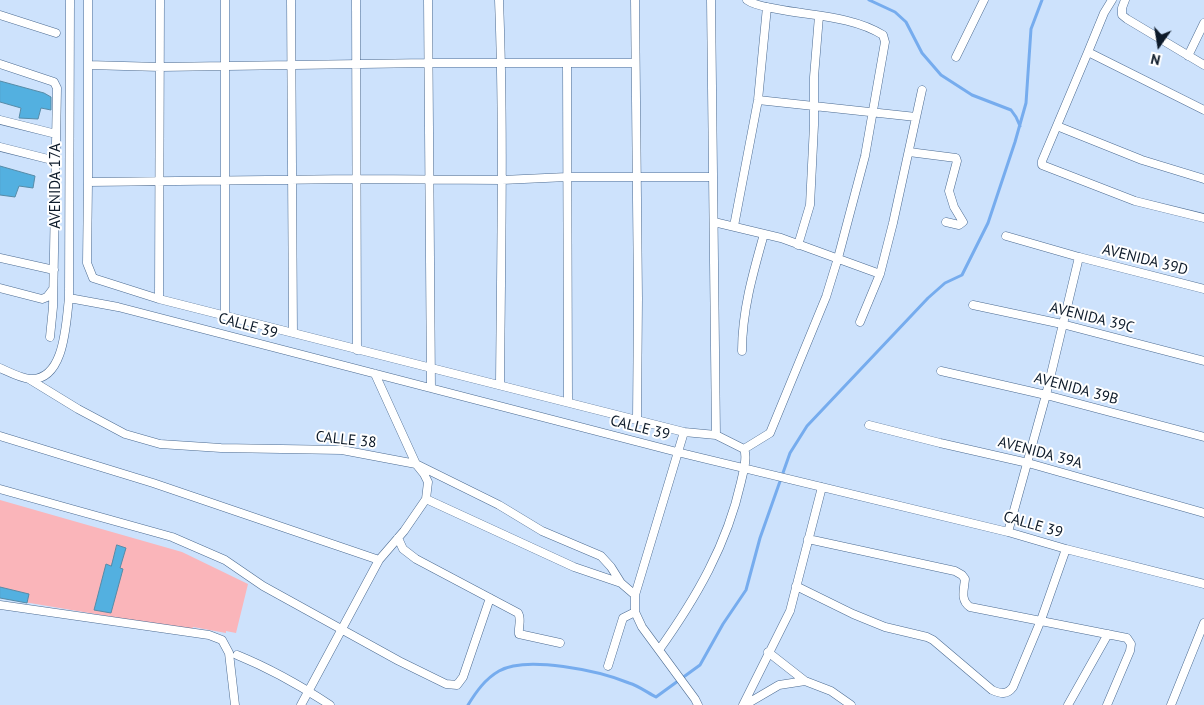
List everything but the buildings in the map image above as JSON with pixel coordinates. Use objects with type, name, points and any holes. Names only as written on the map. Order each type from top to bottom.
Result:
[{"type":"street","name":"AVENIDA 17A","points":[[29,379],[38,378],[52,369],[57,361],[64,339],[69,298],[70,0]]},
{"type":"street","points":[[88,0],[86,263],[93,278],[159,299],[357,350],[684,432],[716,435],[744,448],[746,452],[744,468],[723,542],[685,614],[659,650]]},
{"type":"street","points":[[159,299],[160,0]]},
{"type":"street","points":[[225,0],[225,315]]},
{"type":"street","points":[[291,0],[293,332]]},
{"type":"street","points":[[356,0],[357,350]]},
{"type":"street","points":[[428,0],[431,388]]},
{"type":"street","points":[[499,0],[502,64],[500,385]]},
{"type":"street","points":[[635,0],[638,298],[637,420]]},
{"type":"street","points":[[711,0],[716,435]]},
{"type":"street","points":[[744,448],[770,433],[826,297],[865,156],[871,112],[885,49],[885,38],[876,30],[854,23],[767,7],[747,0]]},
{"type":"street","points":[[956,57],[984,0]]},
{"type":"street","points":[[1112,0],[1104,13],[1042,161],[1042,165],[1135,201],[1204,218]]},
{"type":"street","points":[[1125,0],[1122,15],[1204,65]]},
{"type":"street","points":[[734,226],[758,100],[767,7]]},
{"type":"street","points":[[0,15],[56,33]]},
{"type":"street","points":[[798,245],[810,205],[814,77],[819,16]]},
{"type":"street","points":[[1188,56],[1204,23]]},
{"type":"street","points":[[1088,52],[1204,110]]},
{"type":"street","points":[[88,65],[160,67],[428,63],[635,63]]},
{"type":"street","points":[[567,63],[568,402]]},
{"type":"street","points":[[0,64],[54,82],[57,88],[54,270],[50,337]]},
{"type":"street","points":[[860,322],[880,274],[922,90]]},
{"type":"street","points":[[758,100],[916,117]]},
{"type":"street","points":[[0,120],[56,134]]},
{"type":"street","points":[[1057,126],[1142,160],[1204,180]]},
{"type":"street","points":[[0,147],[56,161]]},
{"type":"street","points":[[909,152],[956,158],[957,161],[949,190],[954,207],[963,222],[959,225],[946,222]]},
{"type":"street","points":[[88,182],[712,177]]},
{"type":"street","points":[[714,222],[781,238],[880,274]]},
{"type":"street","points":[[742,351],[742,325],[764,234]]},
{"type":"street","name":"AVENIDA 39D","points":[[1006,236],[1204,289]]},
{"type":"street","points":[[1008,532],[1046,395],[1080,257]]},
{"type":"street","points":[[0,258],[54,270]]},
{"type":"street","points":[[0,288],[42,299],[47,297],[53,289]]},
{"type":"street","name":"CALLE 39","points":[[69,298],[118,307],[678,452],[1008,532],[1066,549],[1204,584]]},
{"type":"street","name":"AVENIDA 39C","points":[[973,305],[1062,324],[1204,361]]},
{"type":"street","name":"CALLE 38","points":[[0,368],[29,379],[78,409],[125,434],[160,444],[221,448],[342,450],[416,464],[499,505],[542,531],[601,556],[611,567],[620,583],[635,595]]},
{"type":"street","name":"AVENIDA 39B","points":[[941,371],[1046,395],[1204,437]]},
{"type":"street","points":[[302,705],[379,560],[426,500],[428,482],[416,464],[375,374]]},
{"type":"street","name":"AVENIDA 39A","points":[[869,424],[940,443],[1028,463],[1204,513]]},
{"type":"street","points":[[684,432],[635,595],[635,612],[642,627],[696,698],[698,705]]},
{"type":"street","points":[[0,436],[153,482],[379,560]]},
{"type":"street","points":[[744,705],[768,652],[790,611],[822,487]]},
{"type":"street","points":[[0,489],[172,537],[198,547],[225,560],[264,586],[399,661],[446,684],[457,685],[463,677],[490,598]]},
{"type":"street","points":[[426,500],[574,567],[620,583]]},
{"type":"street","points":[[398,538],[403,550],[416,559],[518,613],[520,616],[519,634],[560,643]]},
{"type":"street","points":[[808,539],[955,571],[962,574],[965,579],[963,599],[970,607],[1127,638],[1131,644],[1130,651],[1107,705]]},
{"type":"street","points":[[796,586],[853,614],[885,627],[933,640],[999,694],[1009,692],[1013,687],[1041,620],[1066,549]]},
{"type":"street","points":[[0,605],[208,635],[222,640],[229,653],[235,705]]},
{"type":"street","points":[[608,666],[623,618],[635,612]]},
{"type":"street","points":[[1171,705],[1204,623]]},
{"type":"street","points":[[1068,705],[1108,634]]},
{"type":"street","points":[[768,652],[805,681],[831,691],[851,705]]},
{"type":"street","points":[[236,655],[254,662],[309,691],[330,705]]},
{"type":"street","points":[[744,705],[779,685],[805,681]]},
{"type":"shaded area","points":[[0,500],[182,552],[248,584],[236,633],[193,627],[192,631],[169,628],[168,624],[167,628],[144,625],[144,621],[143,624],[119,621],[119,618],[0,598]]},
{"type":"waterway","points":[[869,0],[895,12],[906,22],[922,53],[941,75],[972,95],[1011,110],[1020,126]]},
{"type":"waterway","points":[[468,705],[489,678],[511,666],[527,664],[563,666],[582,670],[633,684],[656,697],[700,665],[723,624],[746,590],[760,538],[790,453],[807,426],[928,298],[945,283],[962,275],[988,223],[1015,142],[1026,103],[1031,29],[1042,0]]}]
